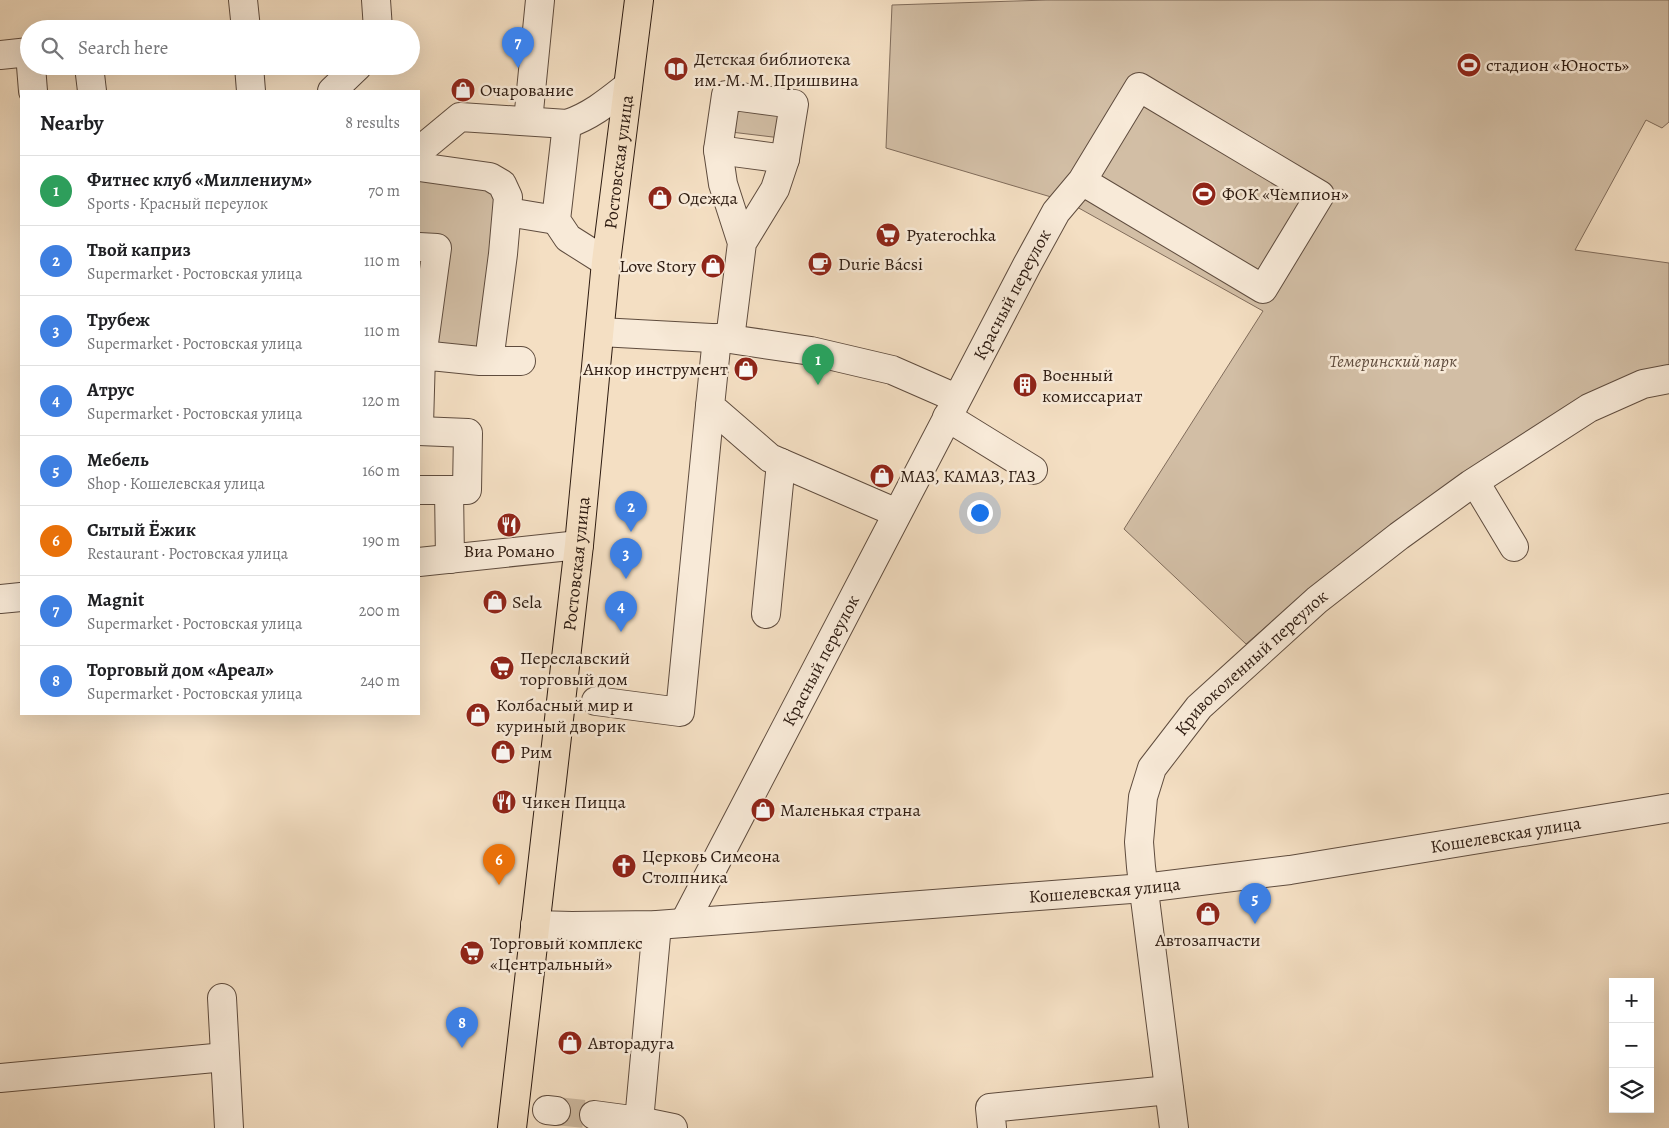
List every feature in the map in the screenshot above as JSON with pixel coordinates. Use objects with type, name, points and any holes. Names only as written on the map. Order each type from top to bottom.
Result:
[{"type":"main road","name":"Ростовская улица","points":[[512,1128],[579,545],[606,262],[639,0]]},
{"type":"street","points":[[244,0],[245,20]]},
{"type":"street","points":[[376,0],[377,20]]},
{"type":"street","points":[[528,120],[540,0]]},
{"type":"street","points":[[0,55],[20,53]]},
{"type":"street","points":[[32,75],[33,90]]},
{"type":"street","points":[[90,75],[92,90]]},
{"type":"street","points":[[250,75],[251,90]]},
{"type":"street","points":[[333,90],[349,75]]},
{"type":"street","points":[[420,150],[460,117],[567,124],[581,120],[602,107],[628,86]]},
{"type":"street","name":"Красный переулок","points":[[684,923],[951,408],[1056,212],[1076,187],[1139,87],[1320,195],[1263,289],[1076,187]]},
{"type":"street","points":[[596,701],[680,712],[710,406],[742,243],[775,189],[785,159],[794,104],[726,95],[718,150],[723,184],[742,243]]},
{"type":"street","points":[[567,124],[556,220],[568,238],[606,262]]},
{"type":"street","points":[[718,150],[785,159]]},
{"type":"street","points":[[420,167],[490,177],[502,184],[508,197],[508,212],[491,346]]},
{"type":"street","points":[[508,212],[556,220]]},
{"type":"street","points":[[420,247],[437,248],[420,355],[480,361],[521,360]]},
{"type":"street","points":[[600,332],[724,338],[811,351],[892,370],[951,408],[1033,470]]},
{"type":"street","name":"Кривоколенный переулок","points":[[1174,1128],[1139,842],[1143,797],[1152,768],[1199,707],[1316,600],[1399,536],[1475,482],[1589,408],[1643,384],[1669,380]]},
{"type":"street","points":[[710,406],[770,458],[897,513]]},
{"type":"street","points":[[420,431],[468,433],[468,490],[420,490]]},
{"type":"street","points":[[766,614],[781,463]]},
{"type":"street","points":[[1475,482],[1514,547]]},
{"type":"street","points":[[449,490],[450,559]]},
{"type":"street","points":[[420,562],[579,545]]},
{"type":"street","points":[[0,599],[20,597]]},
{"type":"street","name":"Кошелевская улица","points":[[535,925],[657,925],[1144,888],[1290,870],[1669,808]]},
{"type":"street","points":[[639,1121],[657,925]]},
{"type":"street","points":[[222,998],[229,1128]]},
{"type":"street","points":[[0,1078],[224,1057]]},
{"type":"street","points":[[992,1128],[990,1108],[1170,1090]]},
{"type":"street","points":[[594,1116],[639,1121],[673,1128]]},
{"type":"green space","name":"Темеринский парк","points":[[1047,0],[1669,0],[1669,122],[1662,128],[1646,120],[1575,250],[1669,263],[1669,365],[1620,382],[1428,506],[1335,572],[1246,644],[1124,529],[1263,311],[1068,202],[886,148],[892,5]]},
{"type":"green space","points":[[734,102],[785,108],[781,138],[731,132]]},
{"type":"green space","points":[[420,172],[498,191],[480,361],[421,355],[437,249],[420,247]]},
{"type":"tunnel","points":[[556,1111],[594,1115]]},
{"type":"place","name":"стадион «Юность»","points":[[1469,65]]},
{"type":"place","name":"Magnit","points":[[518,68]]},
{"type":"place","name":"Детская библиотека им. М. М. Пришвина","points":[[676,69]]},
{"type":"place","name":"Очарование","points":[[463,90]]},
{"type":"place","name":"ФОК «Чемпион»","points":[[1204,194]]},
{"type":"place","name":"Одежда","points":[[660,198]]},
{"type":"place","name":"Pyaterochka","points":[[888,235]]},
{"type":"place","name":"Durie Bácsi","points":[[820,264]]},
{"type":"place","name":"Love Story","points":[[713,266]]},
{"type":"place","name":"Анкор инструмент","points":[[746,369]]},
{"type":"place","name":"Фитнес клуб «Миллениум»","points":[[818,385]]},
{"type":"place","name":"Военный комиссариат","points":[[1025,385]]},
{"type":"place","name":"МАЗ, КАМАЗ, ГАЗ","points":[[882,476]]},
{"type":"place","name":"Виа Романо","points":[[509,525]]},
{"type":"place","name":"Твой каприз","points":[[631,532]]},
{"type":"place","name":"Трубеж","points":[[626,579]]},
{"type":"place","name":"Sela","points":[[495,602]]},
{"type":"place","name":"Атрус","points":[[621,632]]},
{"type":"place","name":"Переславский торговый дом","points":[[502,668]]},
{"type":"place","name":"Колбасный мир и куриный дворик","points":[[478,715]]},
{"type":"place","name":"Рим","points":[[503,752]]},
{"type":"place","name":"Чикен Пицца","points":[[504,802]]},
{"type":"place","name":"Маленькая страна","points":[[763,810]]},
{"type":"place","name":"Церковь Симеона Столпника","points":[[624,866]]},
{"type":"place","name":"Сытый Ёжик","points":[[499,885]]},
{"type":"place","name":"Автозапчасти","points":[[1208,914]]},
{"type":"place","name":"Мебель","points":[[1255,924]]},
{"type":"place","name":"Торговый комплекс «Центральный»","points":[[472,953]]},
{"type":"place","name":"Авторадуга","points":[[570,1043]]},
{"type":"place","name":"Торговый дом «Ареал»","points":[[462,1048]]}]
